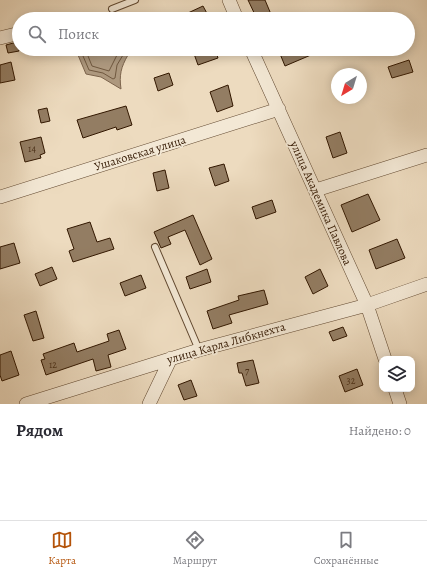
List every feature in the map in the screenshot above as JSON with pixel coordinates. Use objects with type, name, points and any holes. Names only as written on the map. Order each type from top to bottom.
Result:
[{"type":"street","points":[[228,0],[234,12]]},
{"type":"street","points":[[0,38],[12,35]]},
{"type":"street","name":"улица Академика Павлова","points":[[254,56],[280,109],[367,304],[384,356]]},
{"type":"street","name":"Ушаковская улица","points":[[0,197],[280,109]]},
{"type":"street","points":[[316,190],[427,155]]},
{"type":"street","name":"улица Карла Либкнехта","points":[[26,404],[171,358],[367,304],[427,284]]},
{"type":"street","points":[[149,404],[171,358]]},
{"type":"street","points":[[396,392],[400,404]]},
{"type":"lane","points":[[112,8],[136,0]]},
{"type":"lane","points":[[155,247],[199,350]]},
{"type":"water","points":[[78,56],[128,56],[121,71],[121,89],[101,77],[86,74]]},
{"type":"building","points":[[248,0],[265,0],[270,12],[254,12]]},
{"type":"building","points":[[203,6],[206,12],[190,12]]},
{"type":"building","points":[[12,43],[12,52],[8,53],[6,45]]},
{"type":"building","points":[[195,56],[217,56],[218,58],[198,65]]},
{"type":"building","points":[[281,56],[309,56],[285,66]]},
{"type":"building","points":[[409,60],[413,72],[392,78],[388,67]]},
{"type":"building","points":[[11,62],[15,80],[0,83],[0,65]]},
{"type":"building","points":[[169,73],[173,85],[158,91],[154,78]]},
{"type":"building","points":[[228,85],[233,106],[217,112],[210,92]]},
{"type":"building","points":[[126,106],[132,125],[117,130],[116,127],[83,138],[77,120]]},
{"type":"building","points":[[47,108],[50,121],[41,123],[38,110]]},
{"type":"building","points":[[340,132],[347,153],[333,158],[326,137]]},
{"type":"building","points":[[41,137],[45,153],[40,155],[41,158],[25,162],[20,142]]},
{"type":"building","points":[[224,164],[229,181],[215,186],[209,168]]},
{"type":"building","points":[[165,170],[169,188],[157,191],[153,173]]},
{"type":"building","points":[[368,194],[380,220],[352,232],[341,205]]},
{"type":"building","points":[[272,200],[276,212],[256,219],[252,207]]},
{"type":"building","points":[[193,215],[212,259],[200,265],[185,230],[168,237],[171,244],[161,248],[154,232]]},
{"type":"building","points":[[90,222],[97,242],[110,238],[114,249],[73,262],[69,251],[74,249],[67,229]]},
{"type":"building","points":[[397,239],[405,258],[376,269],[369,250]]},
{"type":"building","points":[[14,243],[20,263],[0,269],[0,247]]},
{"type":"building","points":[[52,267],[57,279],[40,286],[35,274]]},
{"type":"building","points":[[207,269],[211,282],[190,289],[186,277]]},
{"type":"building","points":[[320,269],[328,286],[313,294],[305,277]]},
{"type":"building","points":[[141,275],[146,288],[125,296],[120,283]]},
{"type":"building","points":[[264,290],[268,304],[229,315],[232,323],[213,329],[207,311],[239,300],[238,296]]},
{"type":"building","points":[[36,311],[44,338],[33,341],[24,315]]},
{"type":"building","points":[[343,327],[347,336],[333,341],[329,332]]},
{"type":"building","points":[[119,330],[126,349],[108,355],[111,367],[96,371],[93,359],[46,375],[41,360],[45,359],[43,354],[74,343],[77,352],[109,341],[107,334]]},
{"type":"building","points":[[11,351],[19,375],[2,381],[0,375],[0,355]]},
{"type":"building","points":[[253,360],[259,383],[246,386],[242,373],[239,373],[237,363]]},
{"type":"building","points":[[357,369],[363,385],[345,392],[339,376]]},
{"type":"building","points":[[191,380],[197,396],[184,400],[178,385]]}]
